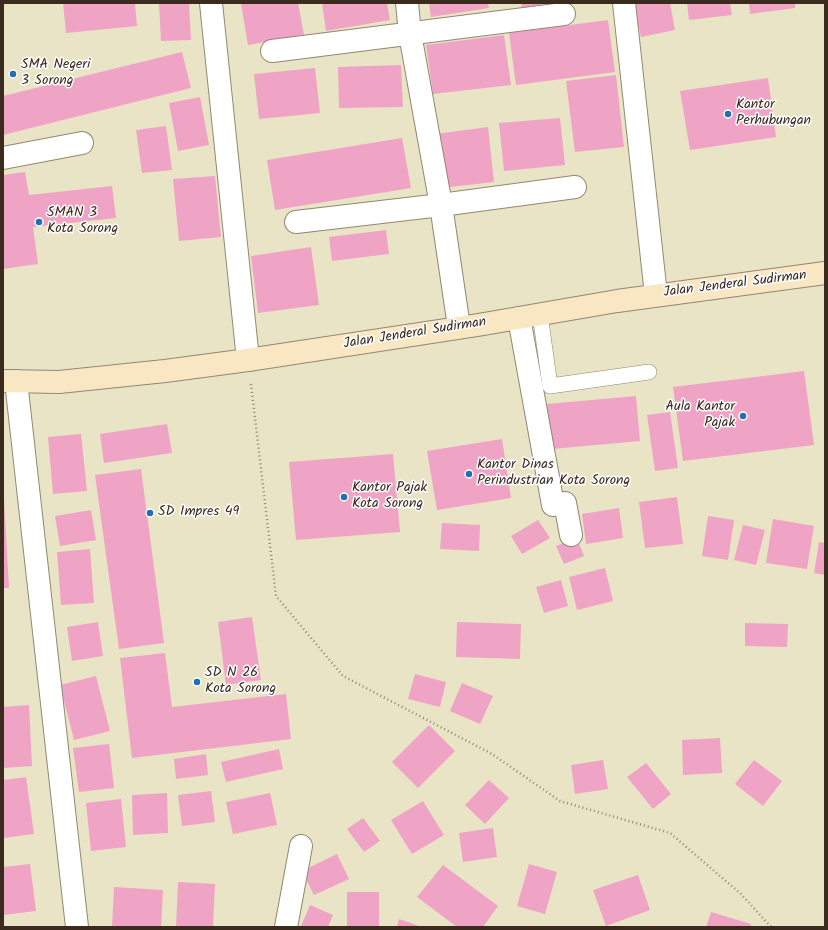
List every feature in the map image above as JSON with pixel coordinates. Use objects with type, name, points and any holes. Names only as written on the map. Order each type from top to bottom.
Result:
[{"type":"main road","name":"Jalan Jenderal Sudirman","points":[[10,381],[59,382],[164,371],[248,360],[656,295],[825,273]]},
{"type":"street","points":[[211,3],[248,360]]},
{"type":"street","points":[[407,3],[410,34],[441,205],[459,327]]},
{"type":"street","points":[[624,3],[656,295]]},
{"type":"street","points":[[272,51],[564,14]]},
{"type":"street","points":[[3,158],[82,143]]},
{"type":"street","points":[[296,222],[575,187]]},
{"type":"street","points":[[530,316],[553,505],[565,503],[571,535]]},
{"type":"street","points":[[10,381],[77,927]]},
{"type":"street","points":[[286,927],[301,846]]},
{"type":"lane","points":[[530,316],[550,386],[648,372]]},
{"type":"path","points":[[248,360],[276,596],[343,676],[492,754],[560,802],[670,833],[741,894],[771,927]]},
{"type":"building","points":[[63,3],[135,3],[137,26],[66,33]]},
{"type":"building","points":[[159,3],[189,3],[191,40],[161,41]]},
{"type":"building","points":[[298,3],[304,35],[248,45],[241,4]]},
{"type":"building","points":[[322,3],[387,3],[390,20],[326,31]]},
{"type":"building","points":[[429,3],[488,3],[489,8],[431,17]]},
{"type":"building","points":[[521,3],[545,3],[545,4],[522,8]]},
{"type":"building","points":[[634,3],[670,3],[675,30],[641,37]]},
{"type":"building","points":[[687,3],[730,3],[732,15],[689,20]]},
{"type":"building","points":[[749,3],[795,3],[795,8],[750,14]]},
{"type":"building","points":[[608,20],[615,72],[516,85],[509,33]]},
{"type":"building","points":[[504,35],[511,85],[433,94],[426,45]]},
{"type":"building","points":[[182,52],[191,88],[3,135],[3,96]]},
{"type":"building","points":[[401,65],[403,107],[339,108],[338,67]]},
{"type":"building","points":[[315,68],[320,113],[259,119],[254,74]]},
{"type":"building","points":[[616,75],[624,147],[575,152],[566,81]]},
{"type":"building","name":"Kantor Perhubungan","points":[[768,78],[776,137],[690,150],[680,91]]},
{"type":"building","points":[[200,97],[209,145],[178,151],[169,103]]},
{"type":"building","points":[[560,118],[565,165],[504,171],[499,123]]},
{"type":"building","points":[[166,126],[172,170],[142,173],[136,130]]},
{"type":"building","points":[[488,127],[494,182],[442,188],[436,134]]},
{"type":"building","points":[[402,138],[411,188],[275,210],[267,160]]},
{"type":"building","name":"SMAN 3 Kota Sorong","points":[[25,172],[29,195],[112,186],[116,218],[33,227],[38,264],[3,269],[3,175]]},
{"type":"building","points":[[215,176],[221,237],[179,241],[173,179]]},
{"type":"building","points":[[386,230],[389,254],[332,261],[329,237]]},
{"type":"building","points":[[311,247],[319,305],[258,313],[251,256]]},
{"type":"building","name":"Aula Kantor Pajak","points":[[804,371],[814,445],[683,461],[673,387]]},
{"type":"building","points":[[636,396],[640,441],[552,449],[547,404]]},
{"type":"building","points":[[670,412],[678,468],[655,471],[647,415]]},
{"type":"building","points":[[167,424],[172,453],[104,463],[100,434]]},
{"type":"building","points":[[81,434],[87,491],[53,494],[48,437]]},
{"type":"building","name":"Kantor Dinas Perindustrian Kota Sorong","points":[[502,439],[511,498],[437,510],[427,451]]},
{"type":"building","name":"Kantor Pajak Kota Sorong","points":[[393,454],[400,532],[296,540],[289,462]]},
{"type":"building","points":[[141,469],[164,643],[119,649],[95,475]]},
{"type":"building","points":[[677,497],[683,544],[645,548],[639,502]]},
{"type":"building","points":[[4,498],[9,588],[3,588]]},
{"type":"building","points":[[619,508],[623,538],[586,544],[582,514]]},
{"type":"building","points":[[91,510],[96,540],[60,546],[55,516]]},
{"type":"building","points":[[708,516],[734,520],[728,560],[702,556]]},
{"type":"building","points":[[773,519],[814,526],[807,569],[766,563]]},
{"type":"building","points":[[538,520],[550,538],[522,554],[511,536]]},
{"type":"building","points":[[442,523],[480,525],[479,551],[440,549]]},
{"type":"building","points":[[743,525],[765,530],[756,565],[734,560]]},
{"type":"building","points":[[577,538],[584,556],[564,564],[556,546]]},
{"type":"building","points":[[819,542],[825,543],[825,575],[814,573]]},
{"type":"building","points":[[90,549],[94,603],[61,605],[57,552]]},
{"type":"building","points":[[605,568],[613,601],[577,610],[569,577]]},
{"type":"building","points":[[561,580],[568,606],[544,613],[536,587]]},
{"type":"building","points":[[252,617],[261,680],[226,685],[218,622]]},
{"type":"building","points":[[98,622],[103,656],[72,661],[67,627]]},
{"type":"building","points":[[457,622],[521,624],[520,659],[456,657]]},
{"type":"building","points":[[745,623],[788,624],[787,647],[745,646]]},
{"type":"building","points":[[165,653],[172,707],[286,694],[291,739],[132,758],[120,658]]},
{"type":"building","points":[[415,674],[446,682],[440,707],[408,699]]},
{"type":"building","points":[[96,676],[110,731],[74,740],[60,685]]},
{"type":"building","points":[[462,683],[493,696],[480,724],[450,711]]},
{"type":"building","points":[[29,705],[32,766],[3,768],[3,707]]},
{"type":"building","points":[[429,725],[455,751],[418,788],[392,762]]},
{"type":"building","points":[[720,738],[722,773],[683,775],[682,740]]},
{"type":"building","points":[[109,744],[114,788],[79,792],[73,748]]},
{"type":"building","points":[[279,749],[283,769],[226,782],[221,762]]},
{"type":"building","points":[[206,754],[208,775],[176,779],[174,759]]},
{"type":"building","points":[[603,760],[608,789],[575,794],[571,765]]},
{"type":"building","points":[[754,760],[782,781],[763,806],[735,784]]},
{"type":"building","points":[[646,763],[671,794],[653,809],[627,777]]},
{"type":"building","points":[[26,777],[34,834],[3,838],[3,780]]},
{"type":"building","points":[[489,780],[509,798],[485,824],[465,805]]},
{"type":"building","points":[[211,791],[215,822],[182,826],[178,795]]},
{"type":"building","points":[[167,793],[168,833],[133,835],[132,795]]},
{"type":"building","points":[[270,793],[277,825],[233,834],[226,802]]},
{"type":"building","points":[[121,799],[126,847],[91,851],[86,803]]},
{"type":"building","points":[[423,801],[444,835],[412,854],[391,820]]},
{"type":"building","points":[[363,818],[380,841],[364,852],[347,829]]},
{"type":"building","points":[[493,828],[497,857],[463,862],[459,833]]},
{"type":"building","points":[[337,854],[349,879],[314,895],[302,871]]},
{"type":"building","points":[[30,864],[36,911],[3,915],[3,867]]},
{"type":"building","points":[[529,864],[557,872],[545,914],[517,906]]},
{"type":"building","points":[[443,865],[498,906],[483,927],[457,927],[417,897]]},
{"type":"building","points":[[638,875],[650,910],[606,926],[593,890]]},
{"type":"building","points":[[178,882],[215,884],[213,927],[176,927]]},
{"type":"building","points":[[114,887],[163,890],[161,927],[112,927]]},
{"type":"building","points":[[347,892],[379,892],[379,927],[347,927]]},
{"type":"building","points":[[310,905],[333,915],[328,927],[301,926]]},
{"type":"building","points":[[711,912],[751,924],[750,927],[706,927]]},
{"type":"building","points":[[399,919],[422,927],[397,927]]},
{"type":"place","name":"SMA Negeri 3 Sorong","points":[[13,74]]},
{"type":"place","name":"Kantor Perhubungan","points":[[728,114]]},
{"type":"place","name":"SMAN 3 Kota Sorong","points":[[39,222]]},
{"type":"place","name":"Aula Kantor Pajak","points":[[743,416]]},
{"type":"place","name":"Kantor Dinas Perindustrian Kota Sorong","points":[[469,474]]},
{"type":"place","name":"Kantor Pajak Kota Sorong","points":[[344,497]]},
{"type":"place","name":"SD Impres 49","points":[[150,513]]},
{"type":"place","name":"SD N 26 Kota Sorong","points":[[197,682]]}]
